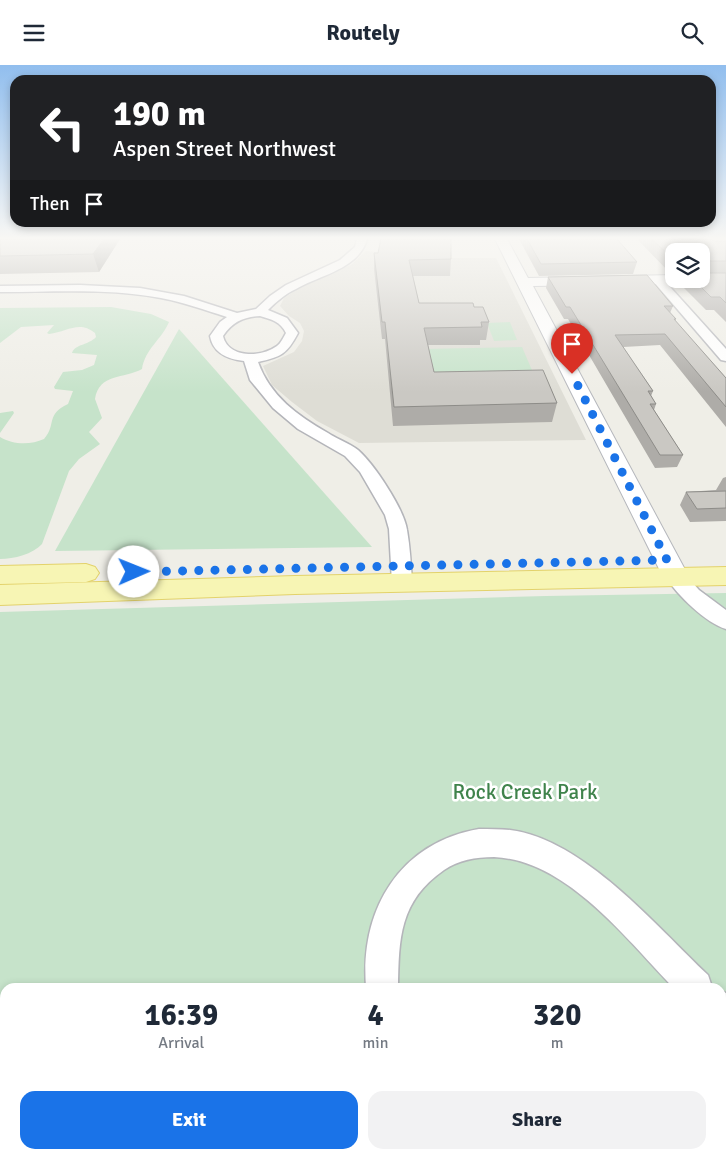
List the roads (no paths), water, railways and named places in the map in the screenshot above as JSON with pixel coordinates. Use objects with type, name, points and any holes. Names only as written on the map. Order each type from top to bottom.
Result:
[{"type":"main road","points":[[0,595],[401,575],[672,568],[726,559]]},
{"type":"main road","points":[[672,568],[726,576]]},
{"type":"main road","points":[[0,575],[401,575]]},
{"type":"street","points":[[108,290],[148,292],[187,300],[237,317]]},
{"type":"street","points":[[260,312],[269,301],[285,290]]},
{"type":"street","points":[[528,290],[672,568],[689,591],[726,621]]},
{"type":"street","points":[[667,290],[726,357]]},
{"type":"street","points":[[260,312],[270,314],[286,323],[292,333],[286,343],[276,352],[250,359],[227,354],[217,342],[219,331],[237,317],[246,313],[260,312]]},
{"type":"street","points":[[250,359],[257,380],[278,405],[304,426],[351,453],[367,469],[394,515],[398,529],[401,575]]},
{"type":"street","points":[[382,983],[381,958],[385,931],[394,904],[406,885],[426,865],[444,853],[472,844],[493,843],[516,845],[542,854],[573,871],[614,905],[692,983]]},
{"type":"park label","name":"Rock Creek Park","points":[[525,792]]}]
